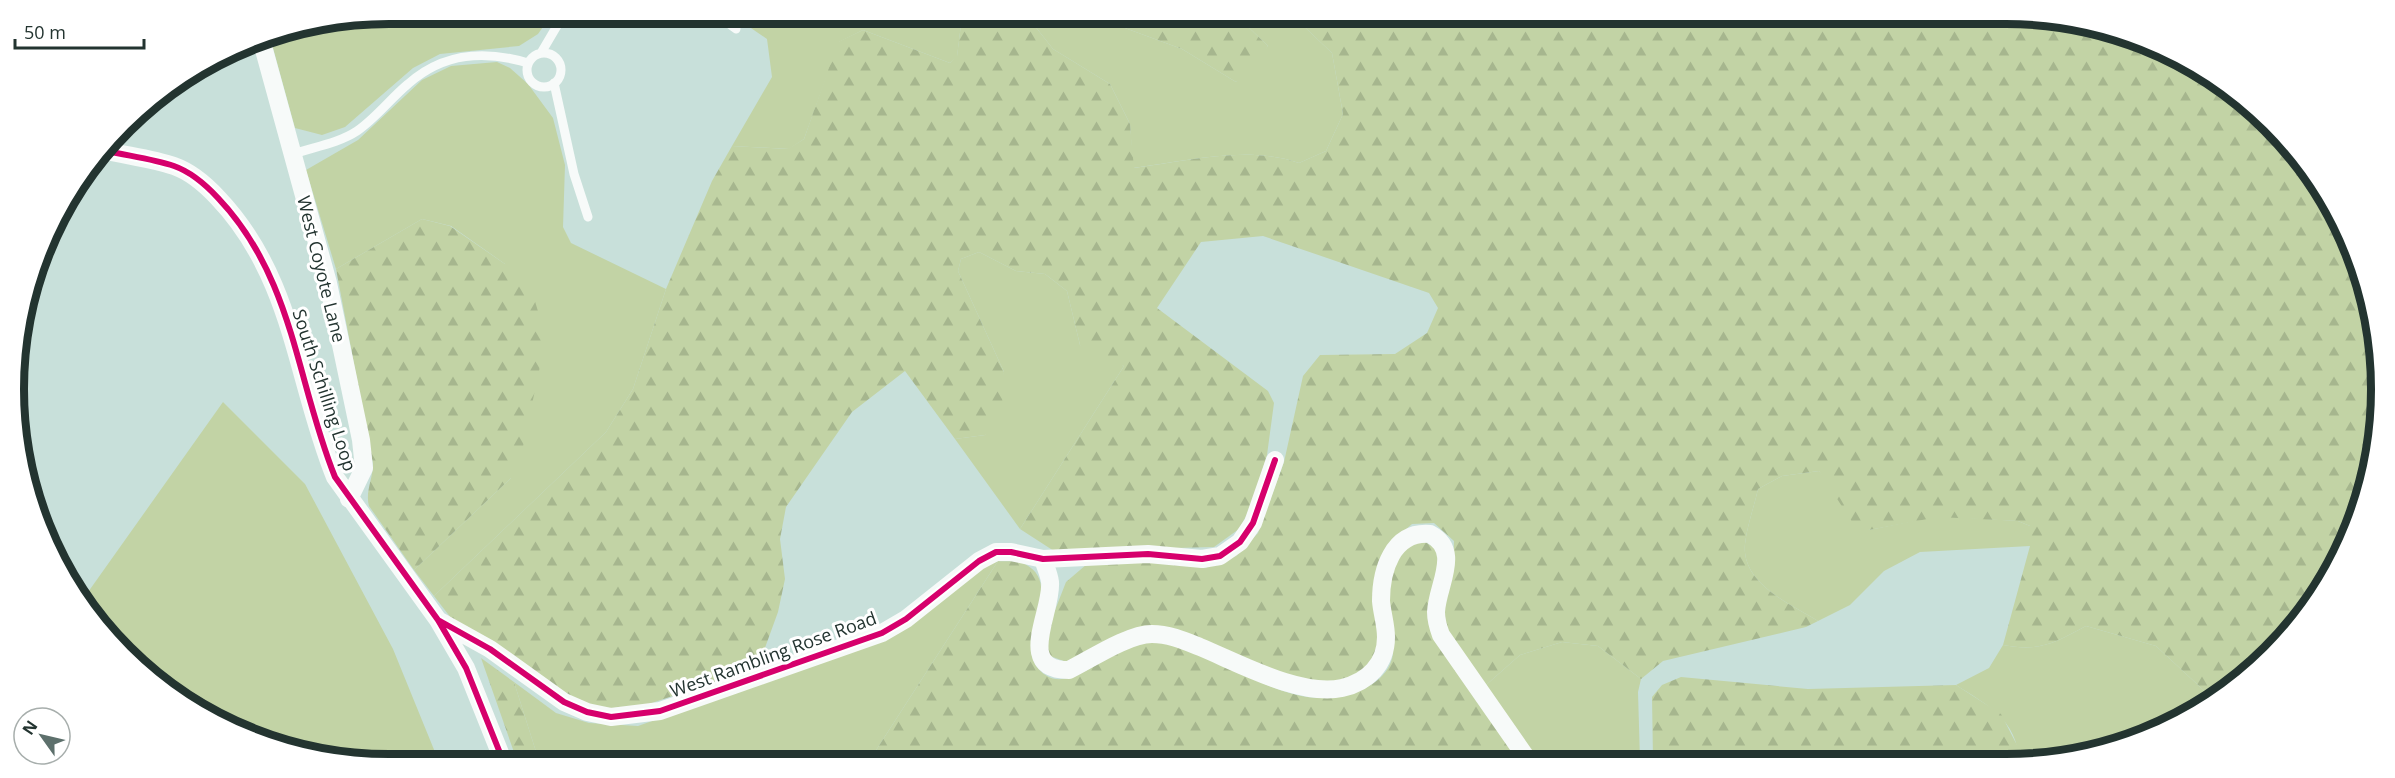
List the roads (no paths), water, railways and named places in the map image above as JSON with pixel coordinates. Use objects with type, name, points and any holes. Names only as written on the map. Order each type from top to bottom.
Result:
[{"type":"street","name":"West Coyote Lane","points":[[263,46],[328,283],[361,440],[364,468],[349,499]]},
{"type":"street","name":"South Schilling Loop","points":[[112,152],[175,166],[203,182],[230,211],[260,255],[288,317],[325,452],[335,477],[438,620],[466,668],[500,754]]},
{"type":"street","name":"West Rambling Rose Road","points":[[438,620],[490,650],[564,702],[587,712],[611,717],[660,711],[882,633],[906,619],[979,561],[996,552],[1011,552],[1043,559],[1148,554],[1202,559],[1220,556],[1240,542],[1253,523],[1275,460]]},
{"type":"street","points":[[1043,559],[1050,582],[1049,599],[1038,640],[1041,655],[1048,665],[1058,670],[1069,670],[1128,640],[1151,634],[1174,637],[1285,682],[1317,689],[1341,688],[1361,682],[1376,670],[1383,656],[1386,638],[1381,603],[1382,582],[1392,552],[1410,536],[1430,534],[1442,544],[1447,555],[1436,610],[1441,635],[1524,754]]},
{"type":"lane","points":[[528,63],[541,53],[558,24]]},
{"type":"lane","points":[[729,24],[736,29]]},
{"type":"lane","points":[[528,63],[528,74],[534,83],[544,87],[555,83],[561,74],[560,63],[553,54],[541,53]]},
{"type":"lane","points":[[293,154],[342,139],[358,130],[410,82],[449,60],[477,55],[502,55],[528,63]]},
{"type":"lane","points":[[555,83],[573,174],[588,217]]}]
